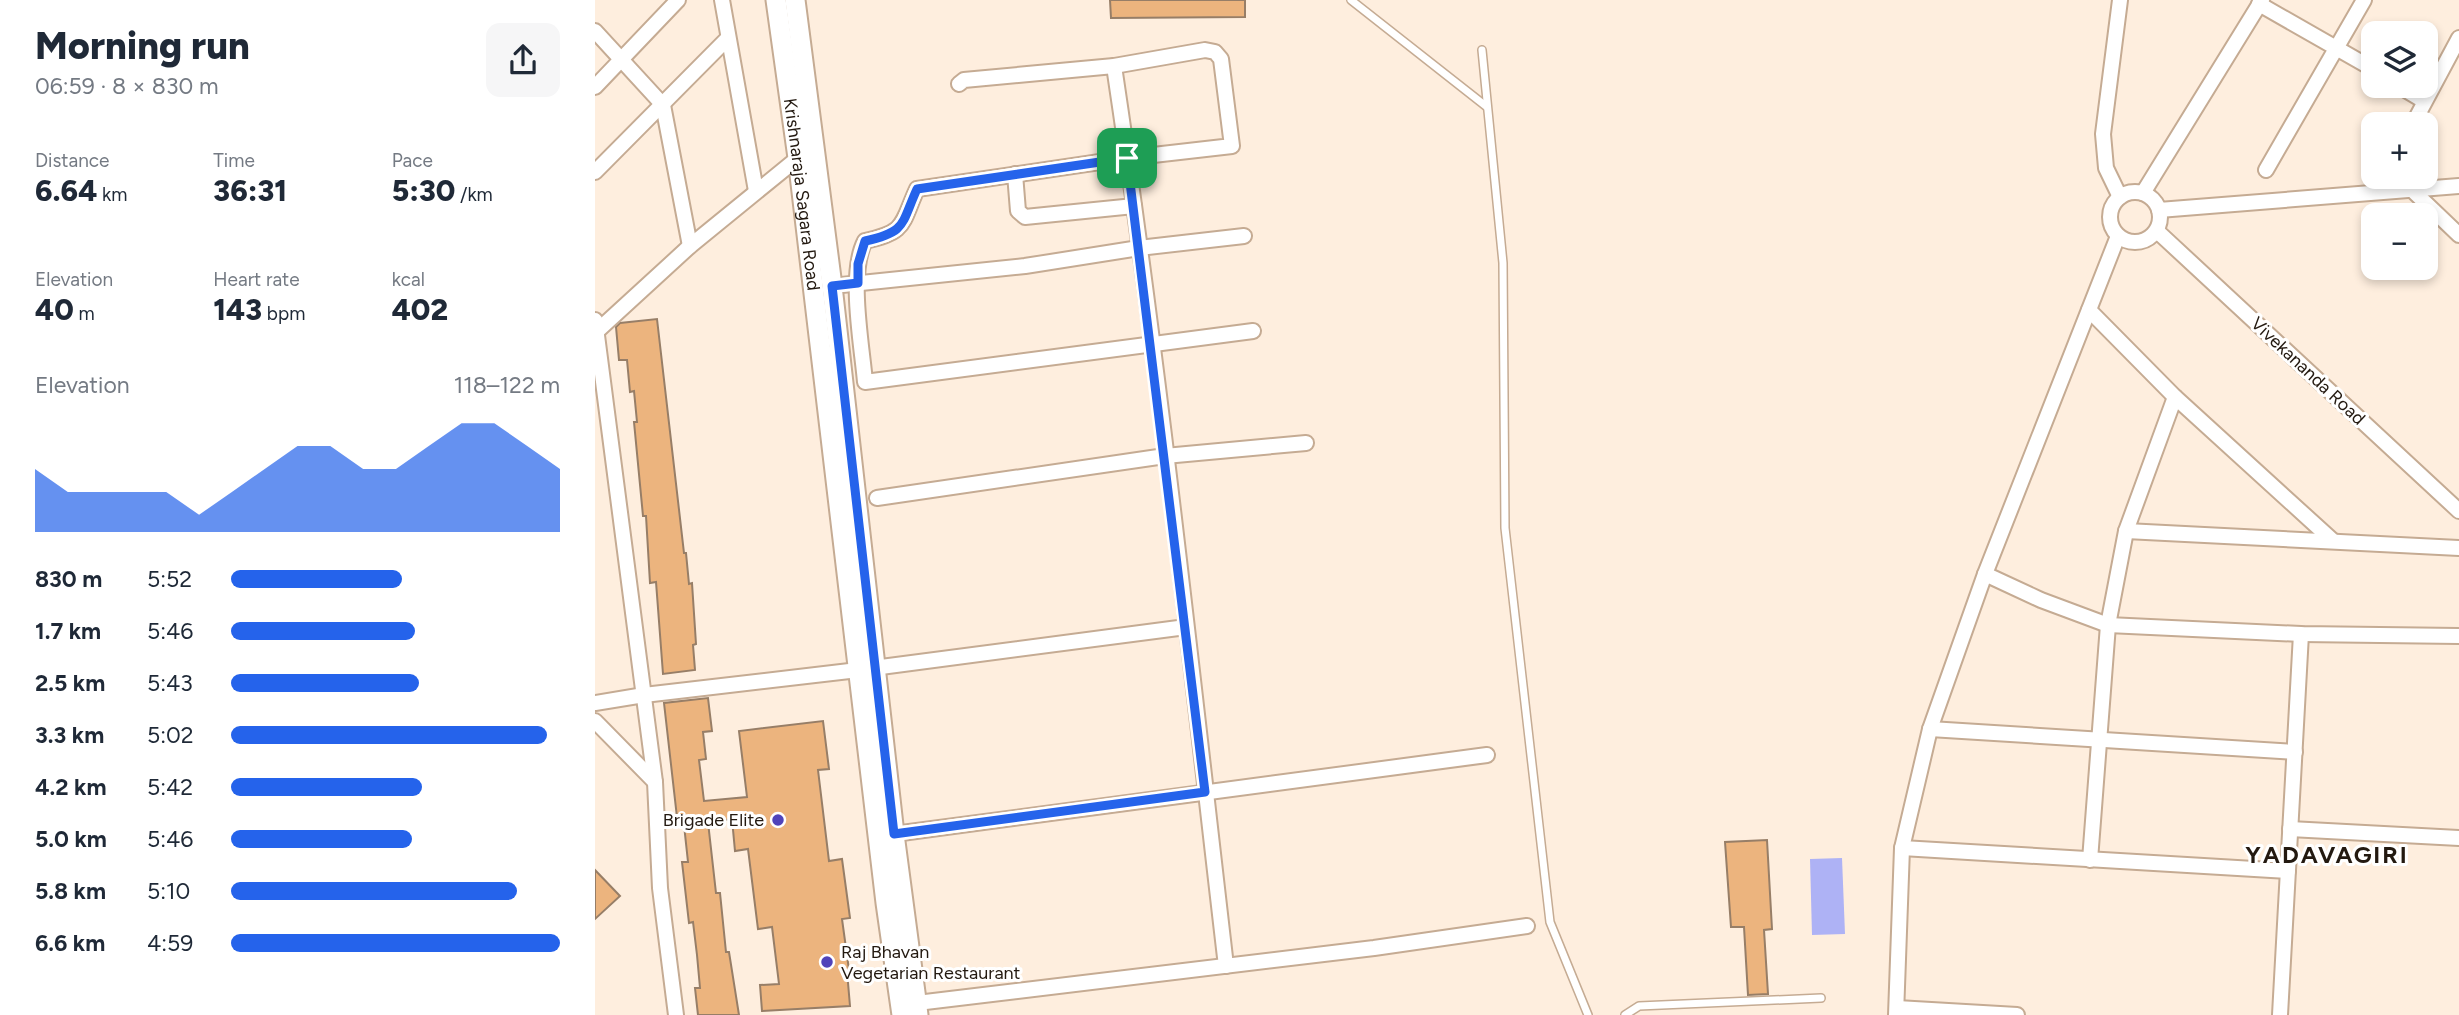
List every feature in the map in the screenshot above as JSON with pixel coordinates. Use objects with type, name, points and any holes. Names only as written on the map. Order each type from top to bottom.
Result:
[{"type":"main road","name":"Krishnaraja Sagara Road","points":[[776,0],[868,668],[894,834],[912,1011]]},
{"type":"main road","name":"Krishnaraja Sagara Road","points":[[795,0],[842,385],[886,903],[912,1011]]},
{"type":"street","points":[[595,87],[678,0]]},
{"type":"street","points":[[722,0],[756,191]]},
{"type":"street","points":[[2120,0],[2103,134],[2106,168],[2120,197]]},
{"type":"street","points":[[2266,170],[2364,0]]},
{"type":"street","points":[[2143,194],[2261,2],[2361,62]]},
{"type":"street","points":[[595,31],[663,106],[690,246]]},
{"type":"street","points":[[2419,112],[2459,38]]},
{"type":"street","points":[[595,172],[727,39]]},
{"type":"street","points":[[958,84],[964,80],[1114,66],[1205,50],[1215,52],[1221,59],[1232,146],[1127,158],[917,189],[897,231],[865,241],[858,264],[858,314],[865,382],[1253,331]]},
{"type":"street","points":[[1114,66],[1165,456],[1226,966]]},
{"type":"street","points":[[2419,98],[2424,101]]},
{"type":"street","points":[[676,1015],[660,888],[655,782],[596,328],[690,246],[798,158]]},
{"type":"street","points":[[1015,174],[1019,211],[1025,217],[1133,206]]},
{"type":"street","points":[[2438,187],[2459,186]]},
{"type":"street","points":[[2159,210],[2411,189],[2459,235]]},
{"type":"street","points":[[2131,192],[2143,194],[2153,200],[2159,210],[2160,220],[2152,236],[2139,242],[2131,242],[2118,236],[2112,227],[2110,216],[2120,197],[2131,192]]},
{"type":"street","name":"Vivekananda Road","points":[[2157,230],[2459,512]]},
{"type":"street","points":[[832,286],[1025,265],[1244,236]]},
{"type":"street","points":[[2017,1015],[1896,1011],[1902,848],[1930,729],[1986,574],[2118,236]]},
{"type":"street","points":[[2089,310],[2175,397],[2332,540]]},
{"type":"street","points":[[2090,860],[2108,625],[2126,531],[2175,397]]},
{"type":"street","points":[[877,498],[1165,456],[1306,443]]},
{"type":"street","points":[[2126,531],[2459,548]]},
{"type":"street","points":[[1986,574],[2041,600],[2108,625],[2301,634],[2459,636]]},
{"type":"street","points":[[595,703],[1186,627]]},
{"type":"street","points":[[2280,1015],[2301,634]]},
{"type":"street","points":[[595,721],[655,782]]},
{"type":"street","points":[[1930,729],[2295,752]]},
{"type":"street","points":[[894,834],[1487,755]]},
{"type":"street","points":[[2290,829],[2459,838]]},
{"type":"street","points":[[1902,848],[2288,871]]},
{"type":"street","points":[[912,1011],[1527,926]]},
{"type":"lane","points":[[1351,0],[1487,107]]},
{"type":"lane","points":[[1482,50],[1503,263],[1505,528],[1550,922],[1588,1015]]},
{"type":"lane","points":[[1625,1015],[1639,1006],[1822,998]]},
{"type":"water","points":[[1842,858],[1845,934],[1812,935],[1810,859]]},
{"type":"building","points":[[1110,0],[1245,0],[1245,17],[1111,18]]},
{"type":"building","points":[[657,319],[684,553],[689,584],[692,583],[696,644],[693,645],[695,670],[663,674],[656,582],[650,583],[646,516],[643,516],[634,422],[637,422],[634,391],[630,392],[627,360],[619,360],[616,327],[620,323]]},
{"type":"building","points":[[708,698],[712,731],[703,732],[706,759],[699,760],[704,801],[747,797],[739,731],[823,721],[829,769],[818,770],[829,861],[842,859],[850,918],[842,919],[849,970],[850,1006],[762,1011],[760,985],[779,984],[772,927],[758,929],[748,849],[735,851],[732,819],[708,822],[716,893],[720,893],[726,952],[729,952],[739,1015],[698,1015],[695,988],[700,988],[697,955],[693,922],[689,923],[682,862],[688,862],[684,825],[678,826],[664,703]]},
{"type":"building","points":[[1767,840],[1772,929],[1764,930],[1768,994],[1748,995],[1744,927],[1731,927],[1725,842]]},
{"type":"building","points":[[595,870],[620,896],[595,919]]},
{"type":"place","name":"Brigade Elite","points":[[778,820]]},
{"type":"place","name":"Raj Bhavan Vegetarian Restaurant","points":[[827,962]]},
{"type":"district","name":"YADAVAGIRI","points":[[2327,854]]},
{"type":"route","points":[[1127,158],[1205,792],[894,834],[832,286],[858,283],[858,264],[865,241],[897,231],[917,189],[1127,158]]}]
